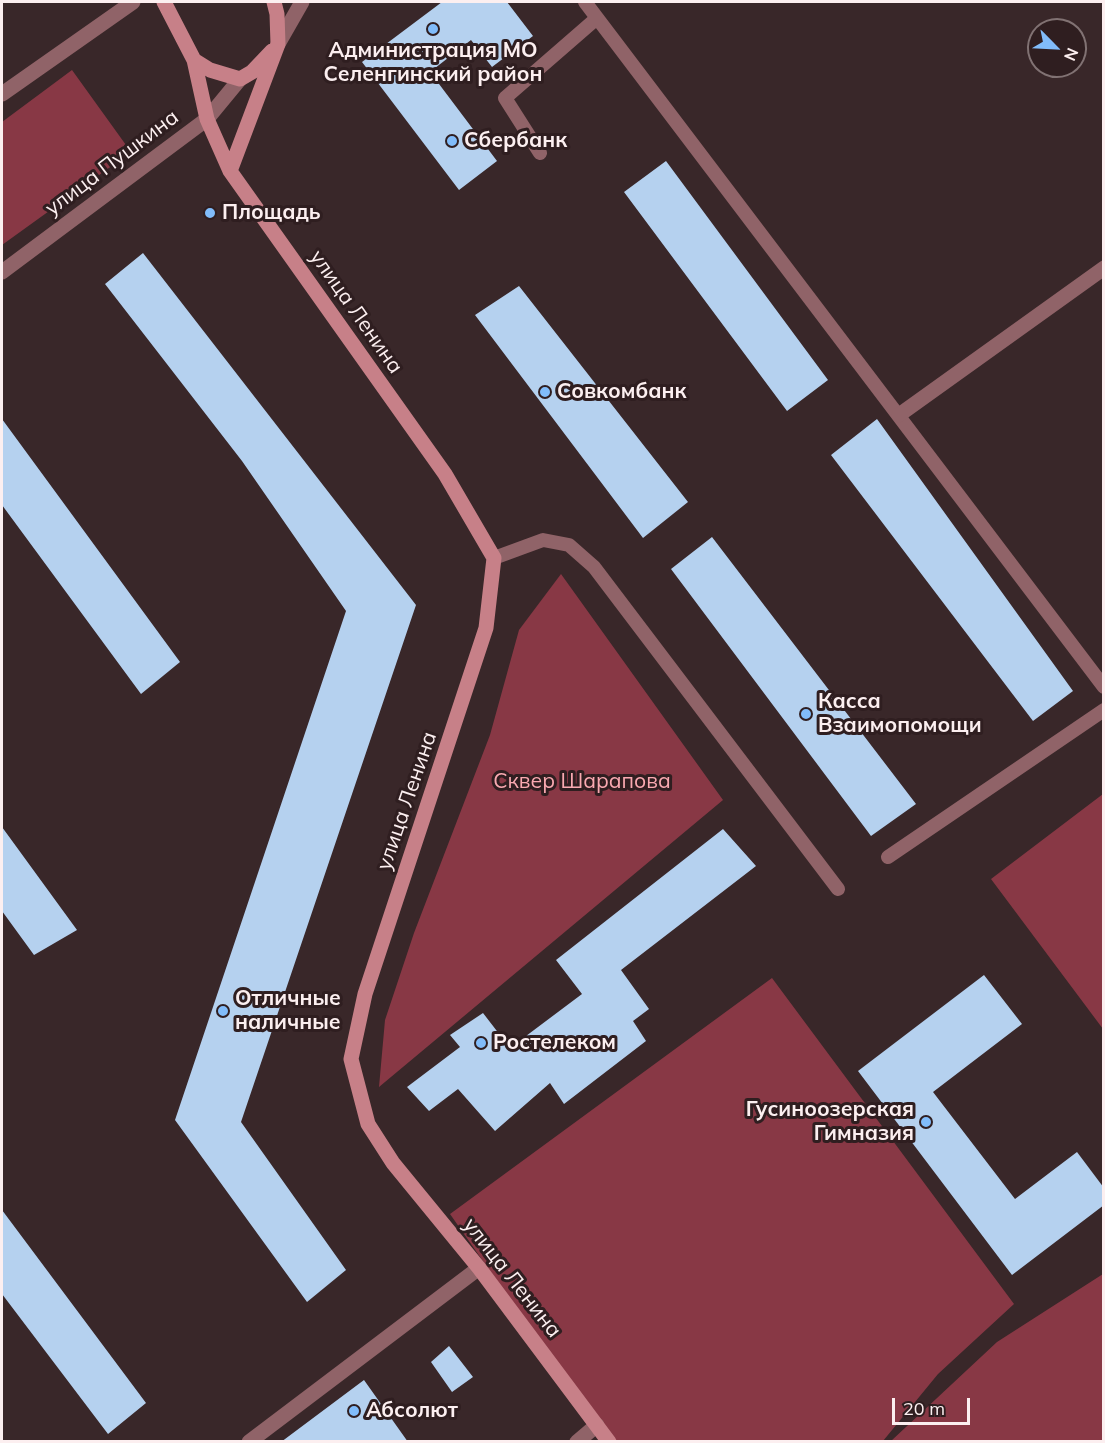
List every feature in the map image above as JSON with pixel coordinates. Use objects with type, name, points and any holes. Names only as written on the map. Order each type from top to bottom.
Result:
[{"type":"street","points":[[2,94],[133,2]]},
{"type":"street","points":[[194,60],[210,70],[240,79],[252,72],[278,44],[277,14],[274,2]]},
{"type":"street","points":[[231,171],[278,44],[302,2]]},
{"type":"street","name":"улица Ленина","points":[[168,6],[194,60],[207,119],[231,171],[445,474],[494,558],[486,628],[365,994],[351,1059],[368,1124],[393,1163],[479,1268],[609,1442]]},
{"type":"street","name":"улица Пушкина","points":[[2,272],[207,119],[240,79]]},
{"type":"street","points":[[899,415],[1104,268]]},
{"type":"street","points":[[249,1442],[479,1268]]},
{"type":"street","points":[[577,1442],[597,1425]]},
{"type":"lane","points":[[585,2],[1104,687]]},
{"type":"lane","points":[[540,153],[505,98],[597,18]]},
{"type":"lane","points":[[494,558],[543,540],[568,544],[594,567],[838,889]]},
{"type":"lane","points":[[888,857],[1104,710]]},
{"type":"green space","points":[[72,70],[131,152],[2,245],[2,122]]},
{"type":"green space","name":"Сквер Шарапова","points":[[561,574],[723,800],[379,1087],[385,1020],[414,933],[490,735],[519,630]]},
{"type":"green space","points":[[1103,794],[1103,1029],[991,879]]},
{"type":"green space","points":[[772,978],[1014,1304],[938,1374],[883,1441],[609,1441],[450,1214]]},
{"type":"green space","points":[[1103,1274],[1103,1441],[891,1441],[997,1342]]},
{"type":"building","points":[[442,2],[507,2],[533,36],[492,67],[471,40],[430,72],[497,161],[459,190],[362,62]]},
{"type":"building","points":[[666,161],[828,380],[787,411],[624,192]]},
{"type":"building","points":[[143,253],[416,605],[241,1122],[346,1270],[307,1302],[175,1120],[346,611],[242,461],[105,284]]},
{"type":"building","points":[[519,286],[688,502],[643,538],[475,315]]},
{"type":"building","points":[[2,419],[180,662],[141,694],[2,505]]},
{"type":"building","points":[[877,419],[1073,691],[1033,721],[831,455]]},
{"type":"building","points":[[712,537],[916,804],[871,836],[671,569]]},
{"type":"building","points":[[2,827],[77,930],[34,955],[2,911]]},
{"type":"building","points":[[723,829],[756,866],[621,970],[649,1009],[633,1021],[646,1041],[564,1104],[550,1083],[495,1131],[458,1089],[429,1111],[407,1087],[460,1047],[450,1035],[483,1013],[510,1048],[582,994],[556,960]]},
{"type":"building","name":"Гусиноозерская Гимназия","points":[[984,975],[1022,1024],[933,1092],[1015,1199],[1077,1152],[1104,1188],[1104,1205],[1012,1275],[858,1071]]},
{"type":"building","points":[[2,1210],[146,1403],[108,1434],[2,1294]]},
{"type":"building","points":[[449,1346],[473,1377],[452,1392],[431,1362]]},
{"type":"building","name":"Абсолют","points":[[364,1380],[408,1442],[281,1442]]},
{"type":"place","name":"Администрация МО Селенгинский район","points":[[433,29]]},
{"type":"place","name":"Сбербанк","points":[[452,141]]},
{"type":"place","name":"Площадь","points":[[210,213]]},
{"type":"place","name":"Совкомбанк","points":[[545,392]]},
{"type":"place","name":"Касса Взаимопомощи","points":[[806,714]]},
{"type":"place","name":"Отличные наличные","points":[[223,1011]]},
{"type":"place","name":"Ростелеком","points":[[481,1043]]},
{"type":"place","name":"Гусиноозерская Гимназия","points":[[926,1122]]},
{"type":"place","name":"Абсолют","points":[[354,1411]]}]
